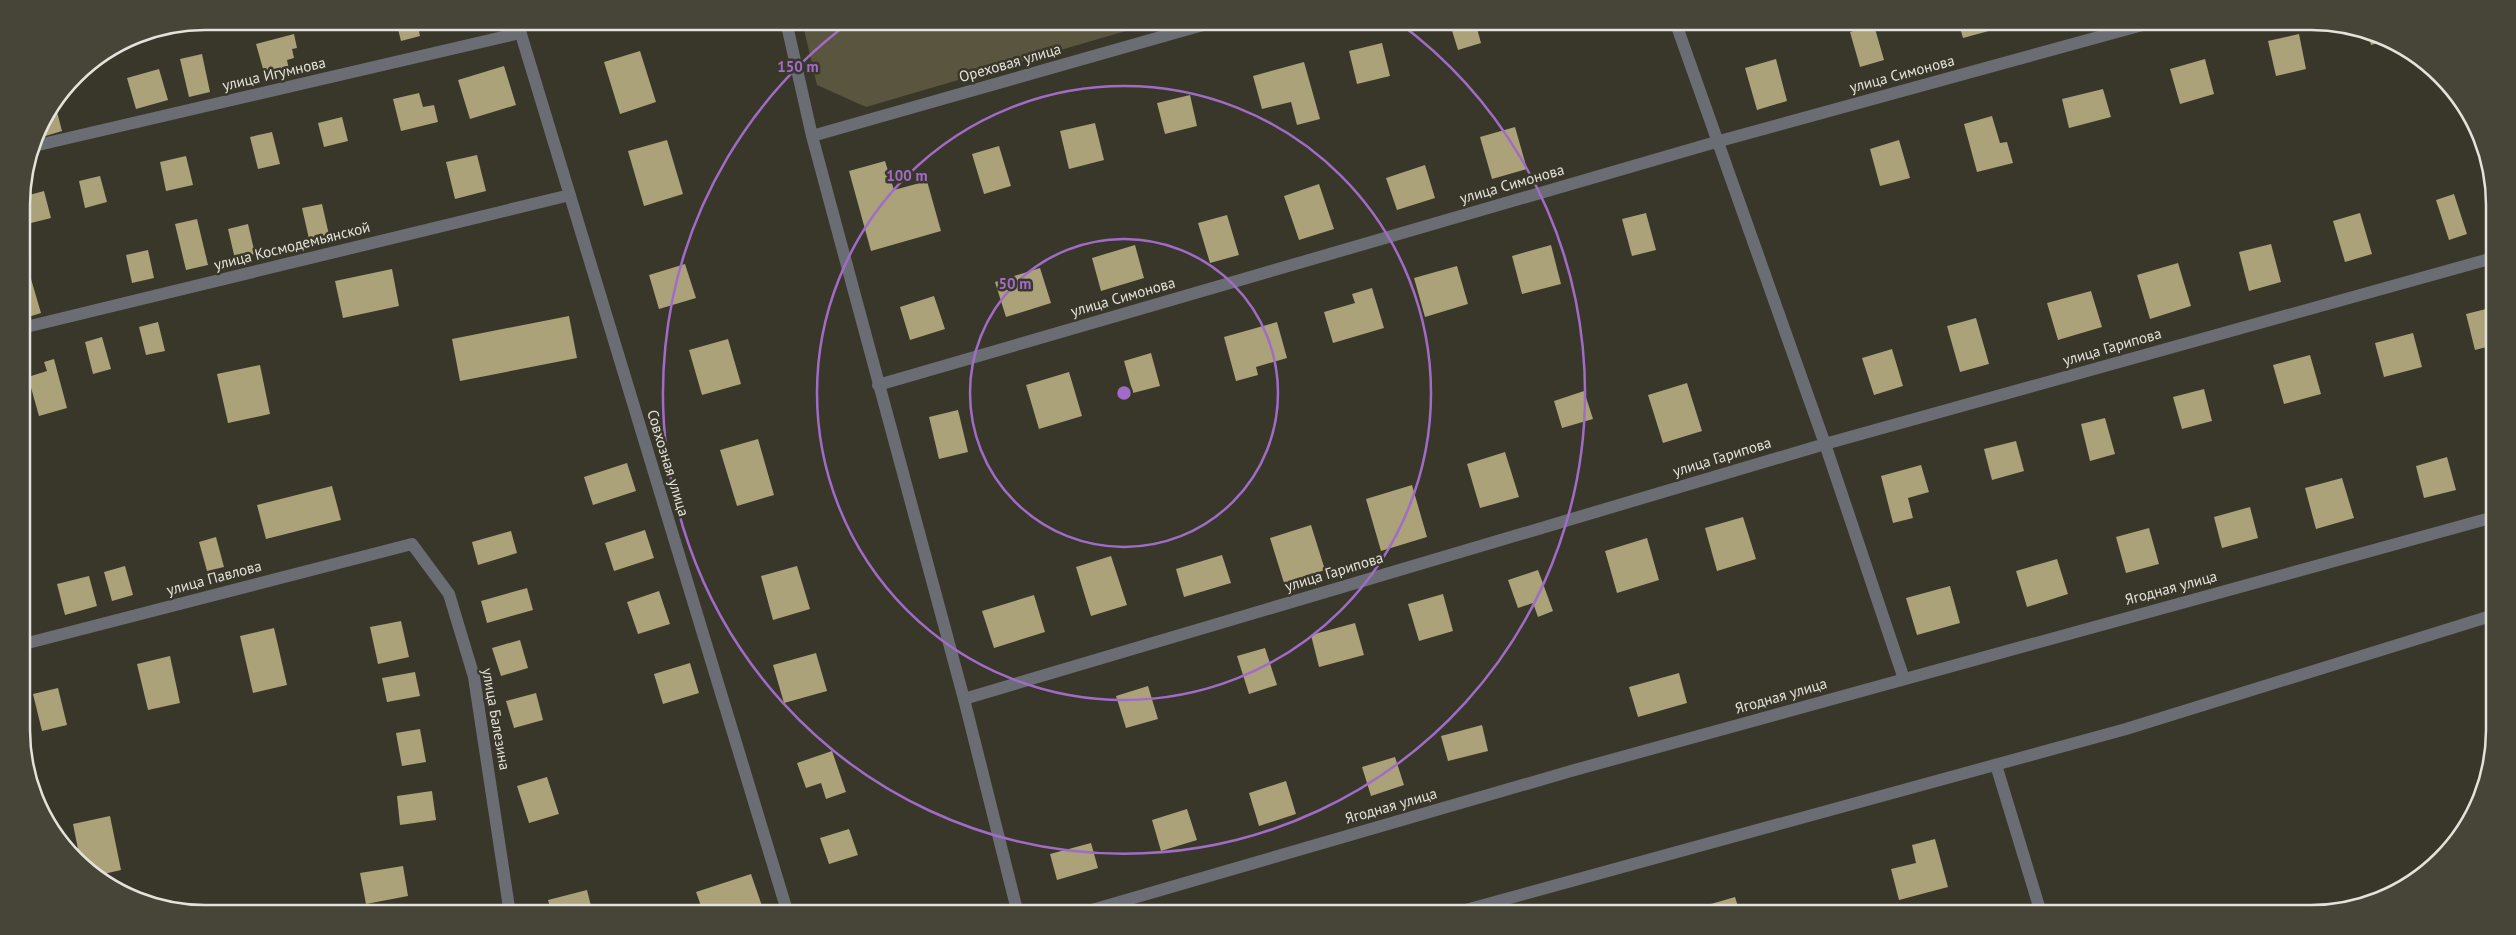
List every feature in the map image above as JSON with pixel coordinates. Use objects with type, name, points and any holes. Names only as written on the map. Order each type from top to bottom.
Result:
[{"type":"street","name":"улица Игумнова","points":[[41,144],[507,30]]},
{"type":"street","name":"Совхозная улица","points":[[520,30],[785,905]]},
{"type":"street","points":[[788,30],[812,136],[964,699],[1016,905]]},
{"type":"street","name":"Ореховая улица","points":[[812,136],[1185,30]]},
{"type":"street","points":[[1678,30],[1716,142],[1825,444],[1904,679]]},
{"type":"street","name":"улица Симонова","points":[[878,385],[1716,142],[2124,30]]},
{"type":"street","name":"улица Космодемьянской","points":[[30,326],[570,195]]},
{"type":"street","name":"улица Гарипова","points":[[964,699],[1825,444],[2486,260]]},
{"type":"street","name":"Ягодная улица","points":[[1109,905],[1571,771],[2486,519]]},
{"type":"street","name":"улица Павлова","points":[[30,642],[412,544]]},
{"type":"street","name":"улица Балезина","points":[[412,544],[449,594],[474,677],[509,905]]},
{"type":"street","points":[[1484,905],[2126,729],[2486,617]]},
{"type":"street","points":[[1996,765],[2039,905]]},
{"type":"shaded area","points":[[804,30],[1129,30],[866,107],[817,85]]},
{"type":"building","points":[[398,30],[419,30],[420,36],[401,41]]},
{"type":"building","points":[[1452,30],[1477,30],[1481,43],[1458,50]]},
{"type":"building","points":[[1875,30],[1884,60],[1860,67],[1850,32]]},
{"type":"building","points":[[1961,30],[1992,30],[1963,38]]},
{"type":"building","points":[[294,34],[297,48],[292,49],[294,58],[287,60],[289,70],[265,76],[256,44]]},
{"type":"building","points":[[2299,34],[2306,69],[2276,76],[2268,41]]},
{"type":"building","points":[[1382,43],[1390,76],[1357,84],[1349,51]]},
{"type":"building","points":[[640,51],[656,102],[620,114],[604,62]]},
{"type":"building","points":[[202,54],[210,92],[189,97],[180,59]]},
{"type":"building","points":[[1776,59],[1787,101],[1757,110],[1745,68]]},
{"type":"building","points":[[2205,59],[2214,94],[2180,104],[2170,69]]},
{"type":"building","points":[[1304,62],[1320,119],[1297,125],[1291,102],[1262,109],[1253,76]]},
{"type":"building","points":[[504,66],[516,105],[470,119],[458,80]]},
{"type":"building","points":[[159,69],[168,100],[136,109],[127,78]]},
{"type":"building","points":[[2103,89],[2111,117],[2069,128],[2062,99]]},
{"type":"building","points":[[419,93],[423,107],[434,105],[438,122],[401,131],[393,99]]},
{"type":"building","points":[[1190,95],[1197,126],[1165,134],[1157,103]]},
{"type":"building","points":[[57,111],[62,131],[44,136]]},
{"type":"building","points":[[1992,116],[2000,143],[2007,142],[2013,163],[1977,172],[1964,124]]},
{"type":"building","points":[[342,117],[348,141],[324,147],[318,123]]},
{"type":"building","points":[[1095,123],[1104,160],[1069,169],[1060,131]]},
{"type":"building","points":[[1515,127],[1527,169],[1492,179],[1480,137]]},
{"type":"building","points":[[272,132],[280,164],[258,169],[250,137]]},
{"type":"building","points":[[667,140],[683,194],[644,206],[628,151]]},
{"type":"building","points":[[1899,140],[1910,178],[1880,186],[1870,149]]},
{"type":"building","points":[[999,146],[1011,186],[984,194],[972,154]]},
{"type":"building","points":[[477,155],[486,191],[455,199],[446,162]]},
{"type":"building","points":[[186,156],[193,185],[166,191],[160,162]]},
{"type":"building","points":[[885,161],[894,190],[927,181],[941,231],[871,251],[849,171]]},
{"type":"building","points":[[1425,165],[1435,198],[1397,210],[1386,178]]},
{"type":"building","points":[[100,176],[107,202],[85,208],[79,181]]},
{"type":"building","points":[[1319,184],[1334,229],[1299,240],[1284,196]]},
{"type":"building","points":[[44,191],[51,218],[30,223],[30,195]]},
{"type":"building","points":[[2454,194],[2467,234],[2449,240],[2436,200]]},
{"type":"building","points":[[322,204],[329,235],[309,239],[302,208]]},
{"type":"building","points":[[1646,213],[1656,250],[1632,256],[1622,219]]},
{"type":"building","points":[[2360,213],[2372,254],[2345,262],[2333,221]]},
{"type":"building","points":[[1227,215],[1239,255],[1210,263],[1198,223]]},
{"type":"building","points":[[197,219],[208,265],[186,270],[175,224]]},
{"type":"building","points":[[248,224],[255,254],[235,259],[228,229]]},
{"type":"building","points":[[2271,244],[2281,282],[2249,291],[2239,252]]},
{"type":"building","points":[[1135,245],[1144,278],[1101,291],[1092,258]]},
{"type":"building","points":[[1551,245],[1561,284],[1522,294],[1512,256]]},
{"type":"building","points":[[148,250],[154,278],[132,283],[126,255]]},
{"type":"building","points":[[2178,263],[2191,306],[2150,319],[2137,275]]},
{"type":"building","points":[[685,264],[696,298],[659,309],[649,275]]},
{"type":"building","points":[[1457,266],[1468,304],[1425,317],[1414,278]]},
{"type":"building","points":[[1040,268],[1051,303],[1006,317],[995,282]]},
{"type":"building","points":[[392,269],[399,306],[343,318],[335,281]]},
{"type":"building","points":[[30,279],[41,313],[30,316]]},
{"type":"building","points":[[1372,288],[1384,328],[1333,343],[1324,312],[1355,303],[1352,294]]},
{"type":"building","points":[[2091,291],[2102,327],[2058,340],[2047,303]]},
{"type":"building","points":[[934,296],[945,329],[910,340],[900,307]]},
{"type":"building","points":[[2486,309],[2486,347],[2475,350],[2466,314]]},
{"type":"building","points":[[569,316],[577,358],[460,381],[452,339]]},
{"type":"building","points":[[1976,318],[1989,364],[1960,372],[1947,326]]},
{"type":"building","points":[[158,322],[165,351],[146,355],[139,327]]},
{"type":"building","points":[[1277,322],[1287,358],[1256,367],[1258,375],[1236,381],[1224,337]]},
{"type":"building","points":[[2413,333],[2422,367],[2384,377],[2375,343]]},
{"type":"building","points":[[102,337],[111,369],[93,374],[85,342]]},
{"type":"building","points":[[728,339],[741,384],[702,395],[689,350]]},
{"type":"building","points":[[1892,349],[1903,386],[1874,395],[1862,358]]},
{"type":"building","points":[[1151,353],[1160,386],[1133,393],[1124,361]]},
{"type":"building","points":[[2310,355],[2321,394],[2284,404],[2273,365]]},
{"type":"building","points":[[54,359],[67,408],[39,416],[30,384],[30,376],[47,371],[44,362]]},
{"type":"building","points":[[260,365],[270,414],[228,423],[217,374]]},
{"type":"building","points":[[1069,372],[1082,416],[1039,429],[1026,385]]},
{"type":"building","points":[[1687,383],[1702,431],[1663,443],[1648,395]]},
{"type":"building","points":[[2204,389],[2212,421],[2182,429],[2173,397]]},
{"type":"building","points":[[1584,391],[1593,419],[1562,428],[1554,401]]},
{"type":"building","points":[[958,410],[968,452],[939,459],[929,417]]},
{"type":"building","points":[[2105,418],[2115,454],[2090,461],[2081,424]]},
{"type":"building","points":[[758,439],[774,495],[737,506],[720,450]]},
{"type":"building","points":[[2016,441],[2024,471],[1992,480],[1984,449]]},
{"type":"building","points":[[1505,452],[1519,497],[1480,508],[1467,464]]},
{"type":"building","points":[[2447,457],[2456,490],[2424,498],[2416,466]]},
{"type":"building","points":[[627,463],[636,491],[593,505],[584,477]]},
{"type":"building","points":[[1921,465],[1929,492],[1908,498],[1913,518],[1893,523],[1881,476]]},
{"type":"building","points":[[2342,478],[2354,518],[2316,529],[2305,488]]},
{"type":"building","points":[[1412,485],[1427,537],[1381,551],[1366,499]]},
{"type":"building","points":[[332,486],[341,520],[266,539],[257,505]]},
{"type":"building","points":[[2250,507],[2258,538],[2222,548],[2214,517]]},
{"type":"building","points":[[1743,517],[1756,559],[1717,571],[1705,528]]},
{"type":"building","points":[[1311,525],[1325,570],[1284,583],[1270,538]]},
{"type":"building","points":[[2149,528],[2159,564],[2126,573],[2116,537]]},
{"type":"building","points":[[645,530],[654,558],[614,571],[605,543]]},
{"type":"building","points":[[511,531],[517,553],[478,565],[472,542]]},
{"type":"building","points":[[216,537],[224,567],[207,571],[199,542]]},
{"type":"building","points":[[1647,538],[1659,580],[1617,593],[1605,551]]},
{"type":"building","points":[[1222,555],[1231,583],[1184,597],[1176,569]]},
{"type":"building","points":[[1111,556],[1127,605],[1091,616],[1076,567]]},
{"type":"building","points":[[2057,559],[2068,594],[2027,607],[2016,571]]},
{"type":"building","points":[[125,566],[133,595],[112,601],[104,572]]},
{"type":"building","points":[[797,566],[810,609],[773,620],[761,576]]},
{"type":"building","points":[[1538,570],[1553,611],[1538,617],[1533,603],[1518,608],[1508,580]]},
{"type":"building","points":[[89,576],[97,606],[65,615],[57,584]]},
{"type":"building","points":[[1950,586],[1960,623],[1917,635],[1906,598]]},
{"type":"building","points":[[527,588],[533,610],[487,623],[481,601]]},
{"type":"building","points":[[659,591],[670,624],[638,634],[627,602]]},
{"type":"building","points":[[1443,594],[1453,631],[1419,641],[1408,604]]},
{"type":"building","points":[[1034,595],[1045,632],[994,648],[982,611]]},
{"type":"building","points":[[401,621],[409,657],[378,664],[370,627]]},
{"type":"building","points":[[1355,623],[1364,655],[1319,667],[1311,635]]},
{"type":"building","points":[[274,628],[287,685],[253,693],[240,636]]},
{"type":"building","points":[[520,640],[528,668],[501,676],[492,648]]},
{"type":"building","points":[[1265,648],[1277,685],[1249,694],[1237,656]]},
{"type":"building","points":[[816,653],[827,691],[784,703],[773,665]]},
{"type":"building","points":[[170,656],[180,703],[148,710],[137,664]]},
{"type":"building","points":[[690,663],[699,693],[663,704],[654,674]]},
{"type":"building","points":[[415,672],[420,696],[387,702],[382,678]]},
{"type":"building","points":[[1679,673],[1687,703],[1638,717],[1629,687]]},
{"type":"building","points":[[1148,686],[1158,719],[1126,728],[1116,696]]},
{"type":"building","points":[[58,688],[67,725],[42,731],[33,694]]},
{"type":"building","points":[[536,693],[543,720],[514,728],[506,701]]},
{"type":"building","points":[[1482,725],[1488,751],[1448,761],[1441,736]]},
{"type":"building","points":[[420,729],[426,762],[402,766],[396,733]]},
{"type":"building","points":[[832,751],[846,792],[826,799],[821,783],[806,788],[797,763]]},
{"type":"building","points":[[1395,757],[1404,785],[1371,796],[1362,767]]},
{"type":"building","points":[[547,777],[559,814],[529,823],[517,786]]},
{"type":"building","points":[[1286,781],[1296,814],[1259,826],[1249,793]]},
{"type":"building","points":[[432,791],[436,820],[400,825],[397,796]]},
{"type":"building","points":[[1187,809],[1197,840],[1161,851],[1152,820]]},
{"type":"building","points":[[110,816],[121,870],[105,874],[90,862],[78,850],[73,824]]},
{"type":"building","points":[[849,829],[858,855],[829,864],[820,838]]},
{"type":"building","points":[[1935,839],[1948,887],[1899,900],[1891,869],[1916,863],[1912,845]]},
{"type":"building","points":[[1091,843],[1098,868],[1057,880],[1050,854]]},
{"type":"building","points":[[403,866],[408,896],[366,904],[360,873]]},
{"type":"building","points":[[751,874],[762,905],[701,905],[696,892]]},
{"type":"building","points":[[587,890],[591,905],[549,905],[548,900]]},
{"type":"building","points":[[1735,897],[1738,905],[1708,905]]}]
